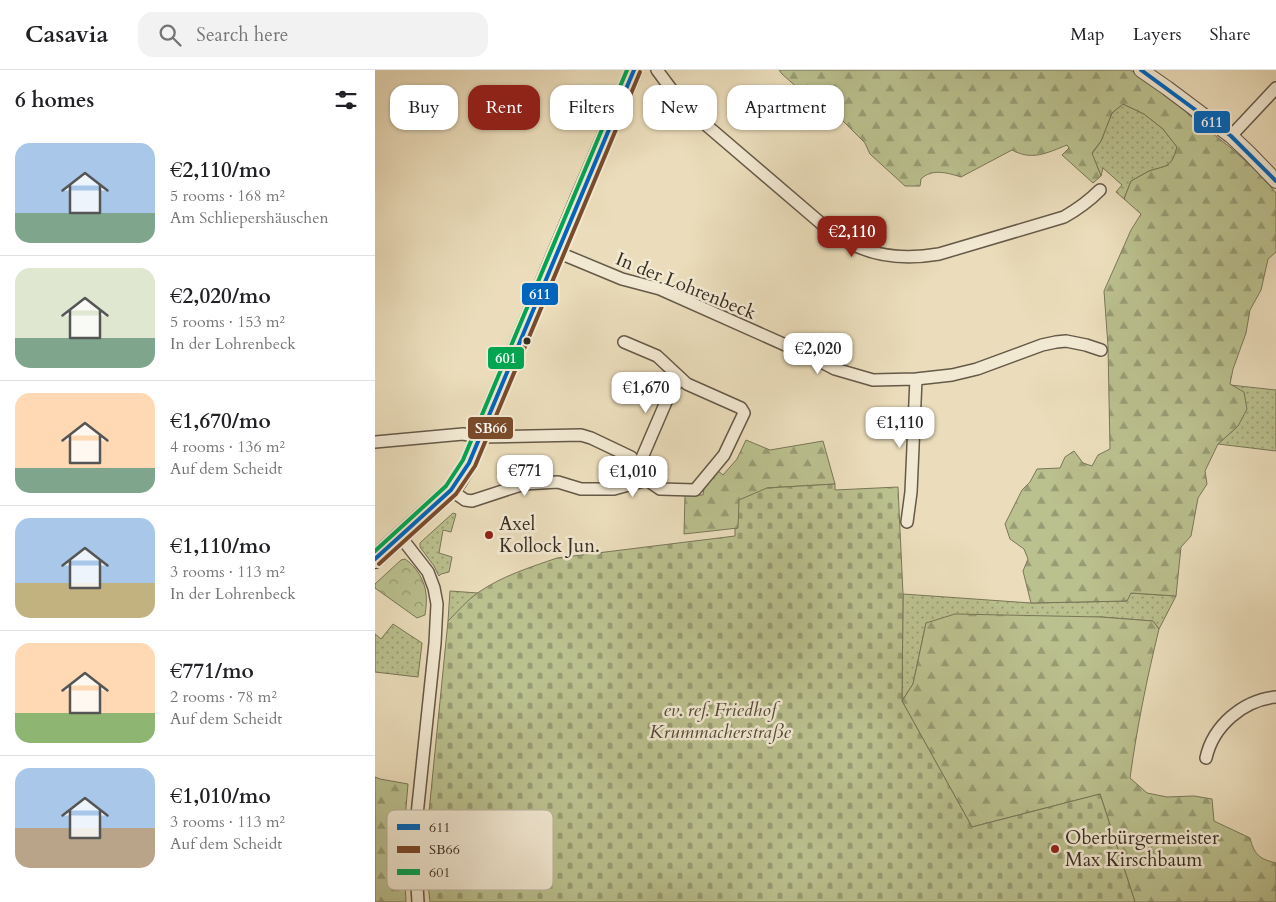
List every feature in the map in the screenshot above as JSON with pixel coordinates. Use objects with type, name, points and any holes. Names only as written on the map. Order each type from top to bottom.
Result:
[{"type":"main road","points":[[375,560],[451,490],[467,467],[634,70]]},
{"type":"street","points":[[657,70],[680,101],[691,112],[830,230],[850,243],[867,250],[900,257],[939,254],[1064,216],[1079,208],[1100,190]]},
{"type":"street","points":[[1141,70],[1231,136],[1276,181]]},
{"type":"street","points":[[1231,136],[1276,88]]},
{"type":"street","name":"In der Lohrenbeck","points":[[557,252],[622,279],[660,290],[801,352],[835,369],[873,380],[916,379],[952,375],[1056,342],[1066,341],[1101,350]]},
{"type":"street","points":[[375,442],[463,434],[480,437],[581,435],[629,456],[647,480],[660,489],[695,490],[724,456],[743,413],[741,408],[687,384],[657,356],[624,342]]},
{"type":"street","points":[[638,467],[672,388],[681,379]]},
{"type":"street","points":[[907,522],[911,492],[916,379]]},
{"type":"street","points":[[451,490],[461,498],[469,501],[528,483],[558,482],[581,489],[614,489],[647,480]]},
{"type":"street","points":[[400,536],[428,572],[435,588],[437,604],[435,643],[418,810]]},
{"type":"street","points":[[1205,758],[1213,737],[1219,728],[1233,715],[1241,709],[1261,700],[1276,697]]},
{"type":"green space","points":[[779,70],[1130,70],[1147,79],[1175,100],[1189,115],[1249,164],[1276,193],[1276,252],[1268,259],[1261,290],[1250,310],[1246,333],[1233,369],[1230,384],[1244,392],[1247,409],[1238,426],[1218,444],[1205,471],[1207,484],[1198,498],[1191,536],[1181,547],[1176,596],[1131,593],[1127,601],[1031,603],[1023,571],[1028,559],[1024,549],[1010,539],[1005,524],[1022,490],[1030,482],[1037,469],[1060,468],[1065,457],[1074,451],[1083,463],[1092,466],[1098,455],[1110,449],[1108,346],[1104,291],[1131,230],[1141,214],[1124,199],[1131,181],[1149,171],[1168,165],[1173,159],[1177,147],[1163,129],[1144,114],[1123,104],[1112,113],[1101,141],[1092,153],[1101,176],[1093,183],[1062,155],[1069,148],[1067,145],[1039,155],[1026,155],[1012,150],[961,177],[935,172],[921,179],[920,186],[905,186],[870,154],[865,143],[844,122],[844,85],[794,85]]},
{"type":"green space","points":[[1123,104],[1144,114],[1163,129],[1177,147],[1173,159],[1168,165],[1149,171],[1131,181],[1124,199],[1116,192],[1122,185],[1103,168],[1101,176],[1092,154],[1101,141],[1112,113]]},
{"type":"green space","points":[[1230,385],[1276,390],[1276,451],[1218,444],[1238,426]]},
{"type":"green space","points":[[746,440],[770,450],[823,441],[835,484],[767,488],[738,528],[684,534],[685,495],[703,495],[705,482],[717,470],[723,475],[737,459]]},
{"type":"green space","name":"ev. ref. Friedhof Krummacherstraße","points":[[835,484],[835,490],[898,487],[903,594],[902,701],[972,827],[1100,794],[1135,902],[430,902],[429,890],[553,890],[553,810],[429,810],[448,621],[475,595],[488,586],[517,572],[557,558],[735,536],[735,529],[738,528],[739,500],[767,488]]},
{"type":"green space","points":[[453,513],[456,514],[451,532],[443,530],[439,553],[452,557],[449,572],[439,576],[420,547],[420,543]]},
{"type":"green space","points":[[405,559],[422,579],[425,589],[425,615],[417,618],[375,588],[375,584],[401,560]]},
{"type":"green space","points":[[450,591],[478,593],[448,621]]},
{"type":"green space","points":[[1130,593],[1176,596],[1159,629],[1153,621],[1101,617],[926,623],[913,684],[902,701],[903,594],[1031,603],[1127,601]]},
{"type":"green space","points":[[955,614],[1101,617],[1153,621],[1159,629],[1150,666],[1130,778],[1147,793],[1167,797],[1194,796],[1212,799],[1214,821],[1250,838],[1253,848],[1261,858],[1276,863],[1276,902],[1135,902],[1100,794],[972,827],[902,701],[913,684],[926,623]]},
{"type":"green space","points":[[393,624],[422,643],[418,677],[375,672],[375,634],[381,639]]},
{"type":"green space","points":[[375,777],[408,784],[406,810],[387,810],[387,890],[405,890],[406,902],[375,902]]},
{"type":"transit line","name":"601","points":[[375,551],[446,486],[463,460],[627,70]]},
{"type":"transit line","name":"611","points":[[375,559],[451,490],[469,463],[634,70]]},
{"type":"transit line","name":"611","points":[[1141,70],[1231,136],[1276,181]]},
{"type":"transit line","name":"SB66","points":[[379,564],[456,494],[475,466],[640,72]]},
{"type":"place","name":"Axel Kollock Jun.","points":[[489,535]]},
{"type":"place","name":"Oberbürgermeister Max Kirschbaum","points":[[1055,849]]}]
